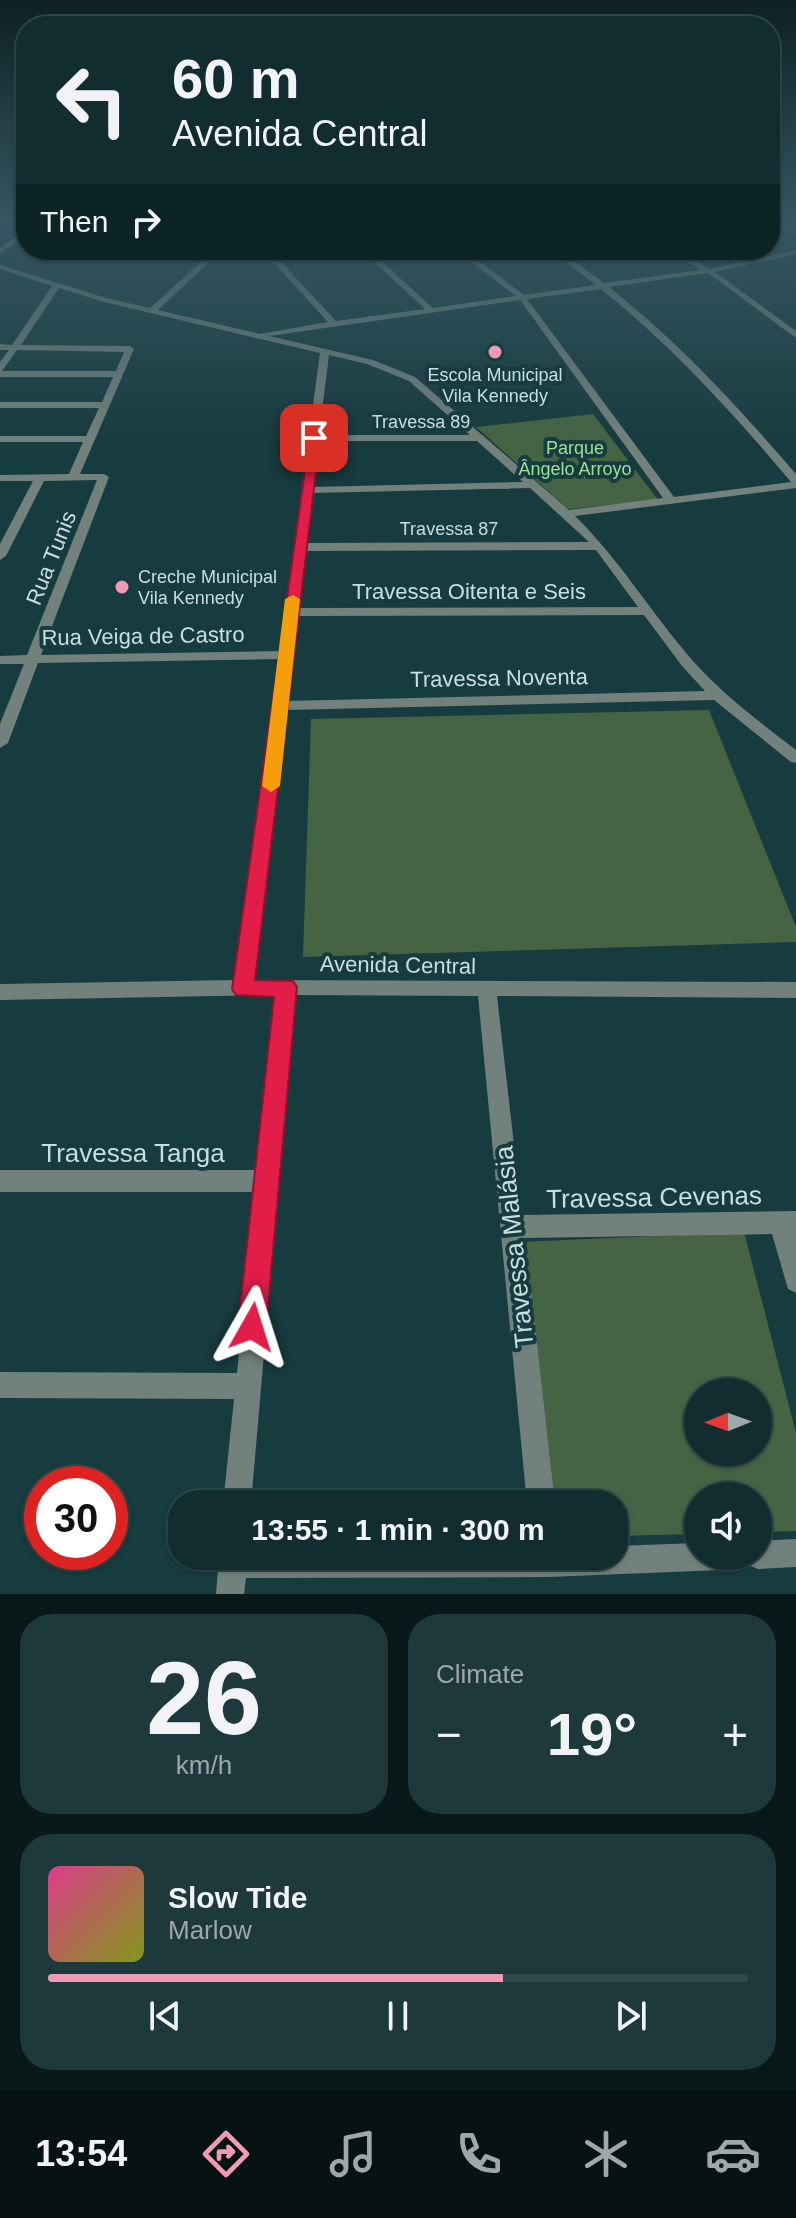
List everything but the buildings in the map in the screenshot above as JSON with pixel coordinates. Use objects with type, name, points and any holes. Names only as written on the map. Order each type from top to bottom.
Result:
[{"type":"street","points":[[0,372],[51,294]]},
{"type":"street","points":[[91,294],[370,362],[403,374],[599,546],[647,611],[717,695],[796,758]]},
{"type":"street","points":[[152,311],[170,294]]},
{"type":"street","points":[[307,294],[332,322]]},
{"type":"street","points":[[414,294],[429,308]]},
{"type":"street","points":[[256,335],[535,294]]},
{"type":"street","points":[[616,294],[729,401],[796,483]]},
{"type":"street","points":[[741,294],[796,335]]},
{"type":"street","points":[[521,296],[671,501]]},
{"type":"street","points":[[0,347],[125,347],[129,352],[73,477],[0,478]]},
{"type":"street","points":[[243,989],[282,706],[291,612],[325,352]]},
{"type":"street","points":[[0,372],[120,374]]},
{"type":"street","points":[[0,405],[105,405]]},
{"type":"street","name":"Travessa 89","points":[[314,438],[479,438]]},
{"type":"street","points":[[0,439],[90,439]]},
{"type":"street","name":"Rua Tunis","points":[[0,743],[104,477],[73,477]]},
{"type":"street","points":[[0,556],[40,478]]},
{"type":"street","points":[[566,514],[796,483]]},
{"type":"street","points":[[307,490],[533,485]]},
{"type":"street","name":"Travessa 87","points":[[300,547],[599,546]]},
{"type":"street","name":"Travessa Oitenta e Seis","points":[[291,612],[647,611]]},
{"type":"street","name":"Rua Veiga de Castro","points":[[0,660],[288,655]]},
{"type":"street","name":"Travessa Noventa","points":[[282,706],[717,695]]},
{"type":"street","points":[[238,1490],[286,987]]},
{"type":"street","name":"Avenida Central","points":[[0,992],[286,987],[796,990]]},
{"type":"street","name":"Travessa Malásia","points":[[487,990],[540,1490]]},
{"type":"street","name":"Travessa Tanga","points":[[0,1181],[267,1181]]},
{"type":"street","points":[[788,1222],[796,1281]]},
{"type":"street","name":"Travessa Cevenas","points":[[512,1227],[788,1222]]},
{"type":"street","points":[[0,1385],[246,1386]]},
{"type":"street","points":[[772,1554],[796,1553]]},
{"type":"street","points":[[628,1558],[684,1557]]},
{"type":"street","points":[[230,1594],[231,1570]]},
{"type":"green space","name":"Parque Ângelo Arroyo","points":[[593,414],[658,500],[568,509],[476,427]]},
{"type":"green space","points":[[709,710],[796,927],[796,942],[303,957],[311,719]]},
{"type":"green space","points":[[744,1232],[796,1433],[796,1531],[772,1532],[772,1482],[684,1482],[684,1534],[628,1536],[628,1490],[553,1490],[521,1242]]},
{"type":"slow traffic","points":[[271,786],[293,599]]},
{"type":"place","name":"Escola Municipal Vila Kennedy","points":[[495,352]]},
{"type":"place","name":"Creche Municipal Vila Kennedy","points":[[122,587]]},
{"type":"route","points":[[252,1327],[286,987],[243,989],[282,706],[314,438]]}]
